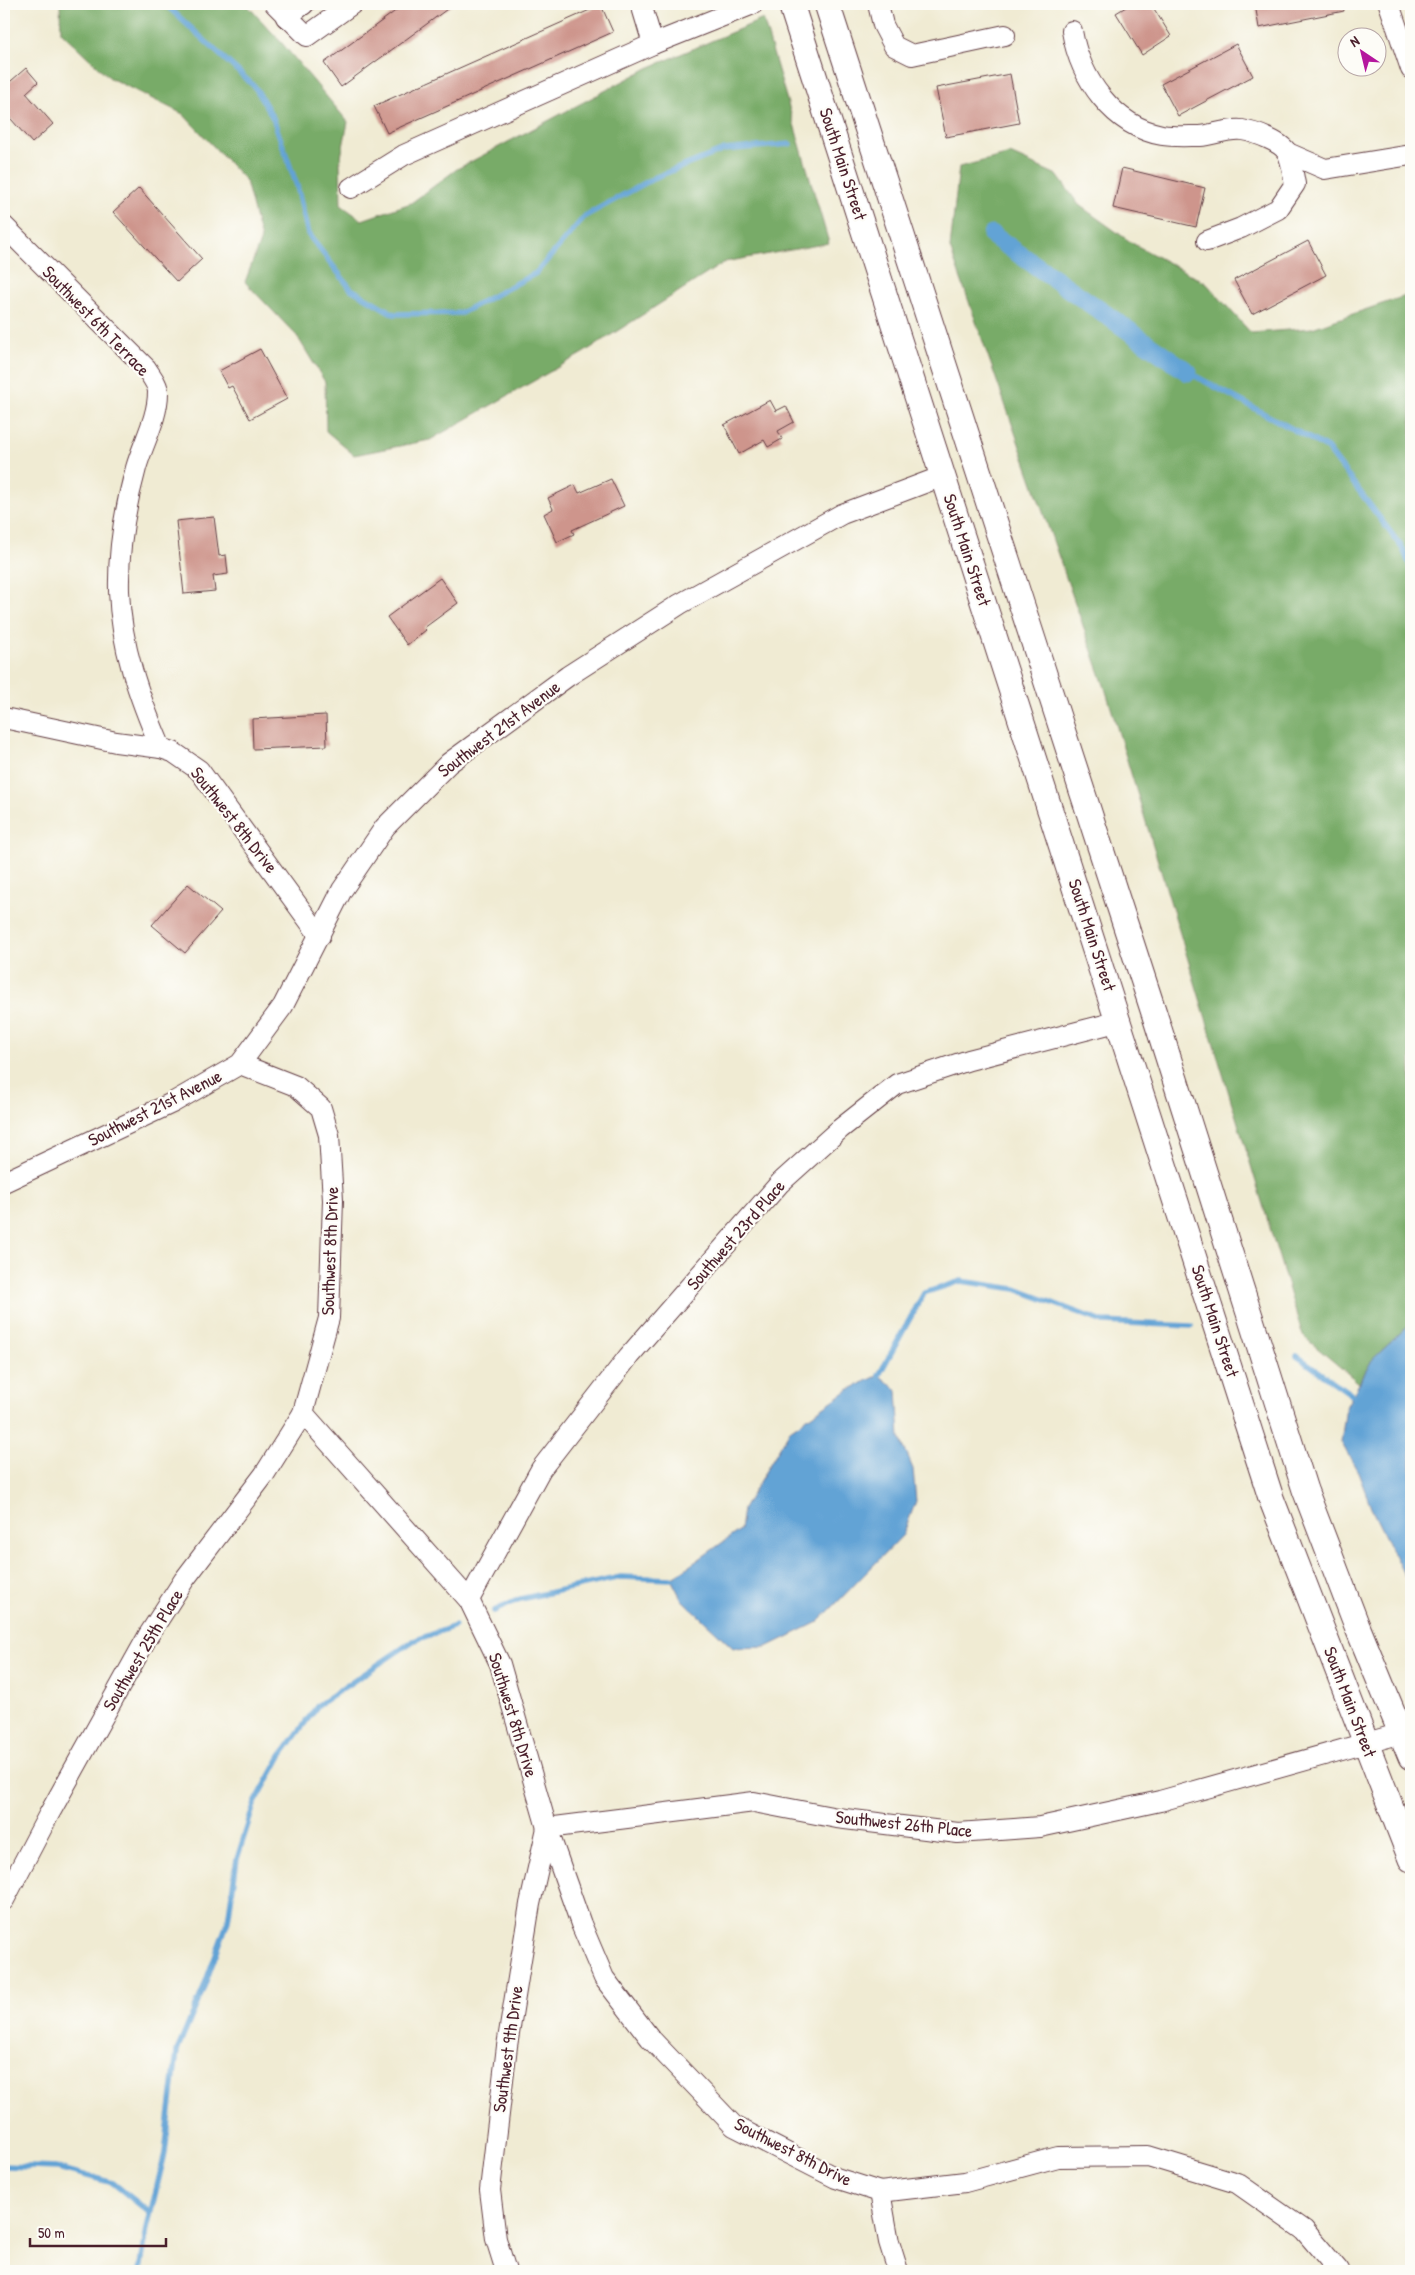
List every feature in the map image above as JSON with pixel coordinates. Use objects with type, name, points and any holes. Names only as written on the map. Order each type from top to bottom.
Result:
[{"type":"main road","name":"South Main Street","points":[[791,4],[1120,1021],[1271,1498],[1411,1859]]},
{"type":"main road","name":"South Main Street","points":[[827,4],[1154,1013],[1305,1490],[1357,1626],[1411,1757]]},
{"type":"main road","points":[[943,476],[978,469]]},
{"type":"main road","points":[[1120,1021],[1154,1013]]},
{"type":"street","points":[[281,10],[304,4]]},
{"type":"street","points":[[281,10],[307,36],[352,4]]},
{"type":"street","points":[[641,4],[653,44]]},
{"type":"street","points":[[351,188],[404,155],[653,44],[753,4]]},
{"type":"street","points":[[878,4],[883,25],[894,46],[912,55],[1005,35]]},
{"type":"street","points":[[1389,4],[1411,69]]},
{"type":"street","points":[[1072,31],[1074,42],[1089,82],[1108,106],[1130,123],[1162,135],[1201,136],[1240,129],[1268,137],[1288,153],[1325,169],[1411,155]]},
{"type":"street","points":[[1207,241],[1241,228],[1278,209],[1295,184],[1288,153]]},
{"type":"street","name":"Southwest 6th Terrace","points":[[4,226],[146,368],[158,389],[156,409],[136,467],[122,527],[119,591],[126,644],[134,681],[161,748]]},
{"type":"street","name":"Southwest 21st Avenue","points":[[4,1182],[172,1104],[240,1064],[283,1006],[342,890],[385,827],[449,763],[568,676],[680,604],[842,514],[943,476]]},
{"type":"street","name":"Southwest 8th Drive","points":[[4,718],[116,742],[161,748],[173,752],[198,770],[320,936]]},
{"type":"street","name":"Southwest 23rd Place","points":[[469,1600],[541,1469],[606,1386],[780,1183],[840,1129],[897,1084],[969,1060],[1120,1021]]},
{"type":"street","name":"Southwest 8th Drive","points":[[240,1064],[296,1086],[321,1108],[329,1135],[333,1200],[329,1318],[303,1412],[469,1600],[500,1664],[547,1828],[581,1924],[604,1978],[650,2038],[734,2126],[836,2178],[880,2192]]},
{"type":"street","name":"Southwest 25th Place","points":[[4,1900],[48,1816],[148,1636],[184,1580],[264,1475],[303,1412]]},
{"type":"street","name":"Southwest 26th Place","points":[[547,1828],[754,1802],[837,1818],[958,1833],[1040,1827],[1160,1801],[1402,1732]]},
{"type":"street","name":"Southwest 9th Drive","points":[[506,2271],[496,2239],[490,2190],[507,2046],[530,1904],[547,1828]]},
{"type":"street","points":[[898,2271],[880,2192],[965,2182],[1058,2157],[1148,2156],[1237,2183],[1304,2230],[1339,2271]]},
{"type":"green space","points":[[60,4],[246,4],[281,42],[348,122],[340,162],[341,205],[362,220],[411,203],[457,169],[648,68],[763,19],[829,243],[725,262],[583,353],[430,440],[354,455],[326,431],[325,382],[297,336],[245,282],[261,239],[246,181],[183,114],[110,78],[61,32]]},
{"type":"green space","points":[[1010,154],[1057,175],[1079,205],[1132,243],[1206,283],[1251,333],[1312,328],[1411,294],[1411,1323],[1372,1360],[1359,1383],[1303,1336],[1105,688],[950,248],[959,167]]},
{"type":"water","points":[[1411,1323],[1411,1589],[1373,1512],[1357,1470],[1341,1442],[1346,1407],[1372,1360]]},
{"type":"water","points":[[879,1375],[897,1390],[900,1438],[913,1469],[916,1501],[903,1535],[818,1622],[767,1647],[733,1648],[682,1600],[671,1579],[740,1530],[743,1509],[790,1430],[848,1390]]},
{"type":"building","points":[[405,4],[454,4],[341,87],[324,63]]},
{"type":"building","points":[[1131,4],[1151,4],[1171,36],[1142,55],[1116,13]]},
{"type":"building","points":[[1255,4],[1343,4],[1344,11],[1259,28]]},
{"type":"building","points":[[601,5],[613,32],[387,133],[374,106]]},
{"type":"building","points":[[1236,44],[1253,76],[1178,116],[1161,84]]},
{"type":"building","points":[[26,68],[38,82],[26,93],[53,124],[32,143],[4,111],[4,87]]},
{"type":"building","points":[[1010,74],[1019,123],[946,137],[936,88]]},
{"type":"building","points":[[1122,168],[1205,188],[1196,227],[1113,208]]},
{"type":"building","points":[[139,188],[202,259],[177,282],[113,212]]},
{"type":"building","points":[[1308,241],[1326,275],[1252,314],[1234,280]]},
{"type":"building","points":[[260,349],[287,399],[250,419],[232,386],[228,388],[219,371]]},
{"type":"building","points":[[770,400],[776,411],[786,406],[794,422],[778,431],[782,439],[768,447],[764,440],[739,454],[724,425]]},
{"type":"building","points":[[611,479],[624,506],[572,530],[574,534],[557,542],[544,514],[553,509],[548,498],[575,485],[579,493]]},
{"type":"building","points":[[214,517],[219,556],[226,555],[228,574],[213,576],[215,591],[184,594],[176,521]]},
{"type":"building","points":[[440,578],[458,603],[424,628],[426,630],[407,645],[387,617]]},
{"type":"building","points":[[326,715],[327,746],[253,749],[252,719]]},
{"type":"building","points":[[188,884],[221,912],[185,953],[152,925]]},
{"type":"waterway","points":[[165,4],[255,87],[273,118],[297,186],[308,234],[351,289],[394,314],[461,313],[536,273],[585,216],[656,177],[724,150],[790,144]]},
{"type":"waterway","points":[[992,235],[1188,372]]},
{"type":"waterway","points":[[1188,372],[1327,448],[1403,549],[1411,568]]},
{"type":"waterway","points":[[879,1375],[924,1293],[961,1281],[1016,1289],[1103,1322],[1191,1326]]},
{"type":"waterway","points":[[1297,1356],[1352,1395]]},
{"type":"waterway","points":[[494,1611],[520,1599],[621,1577],[671,1579]]},
{"type":"waterway","points":[[140,2271],[147,2228],[165,2153],[177,2051],[202,1992],[228,1921],[237,1859],[254,1805],[281,1756],[318,1705],[413,1641],[455,1626]]},
{"type":"waterway","points":[[4,2166],[58,2168],[113,2183],[150,2213]]}]
